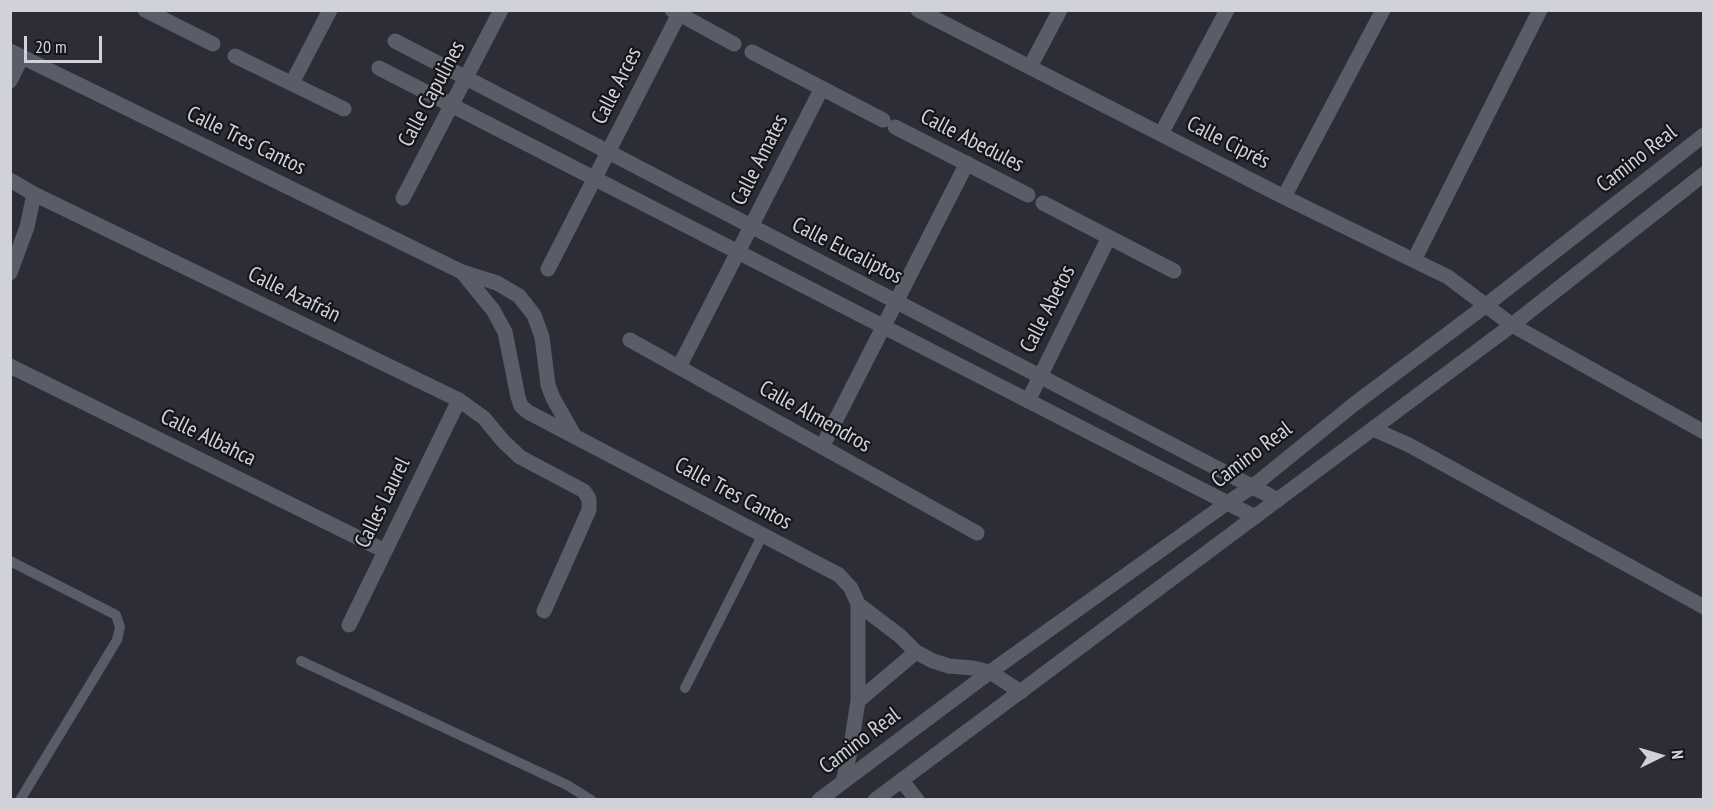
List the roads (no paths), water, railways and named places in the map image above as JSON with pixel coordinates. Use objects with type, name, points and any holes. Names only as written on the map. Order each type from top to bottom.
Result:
[{"type":"street","points":[[145,10],[166,15],[213,44]]},
{"type":"street","points":[[292,83],[330,10]]},
{"type":"street","name":"Calle Capulines","points":[[403,198],[501,10]]},
{"type":"street","name":"Calle Ciprés","points":[[918,10],[1448,277],[1512,325],[1704,432]]},
{"type":"street","points":[[1030,67],[1060,10]]},
{"type":"street","points":[[1161,134],[1227,10]]},
{"type":"street","points":[[1284,196],[1383,10]]},
{"type":"street","points":[[1414,260],[1540,10]]},
{"type":"street","points":[[676,12],[734,44]]},
{"type":"street","name":"Calle Arces","points":[[548,269],[676,12]]},
{"type":"street","name":"Calle Eucaliptos","points":[[395,41],[1278,500]]},
{"type":"street","name":"Calle Abedules","points":[[752,52],[1028,195]]},
{"type":"street","points":[[10,81],[16,54]]},
{"type":"street","name":"Calle Tres Cantos","points":[[16,54],[462,272],[497,283],[519,296],[534,315],[542,337],[548,384],[553,398],[575,436]]},
{"type":"street","points":[[235,56],[344,110]]},
{"type":"street","points":[[379,68],[1255,516]]},
{"type":"street","name":"Calle Amates","points":[[679,367],[822,88]]},
{"type":"street","name":"Camino Real","points":[[819,800],[990,672],[1252,487],[1353,405],[1485,306],[1704,135]]},
{"type":"street","points":[[822,447],[966,163]]},
{"type":"street","points":[[875,800],[1512,325],[1704,174]]},
{"type":"street","name":"Calle Azafrán","points":[[10,180],[34,194],[459,400],[484,418],[520,457],[584,491],[589,499],[589,510],[544,611]]},
{"type":"street","points":[[10,273],[27,227],[34,194]]},
{"type":"street","points":[[1043,203],[1174,271]]},
{"type":"street","name":"Calle Abetos","points":[[1028,401],[1109,237]]},
{"type":"street","name":"Calle Tres Cantos","points":[[462,272],[493,310],[505,332],[518,397],[521,406],[528,412],[839,575],[850,588],[858,604],[900,636],[915,652],[949,666],[990,672],[1020,692]]},
{"type":"street","name":"Calle Almendros","points":[[630,340],[977,533]]},
{"type":"street","name":"Calle Albahca","points":[[10,366],[385,551]]},
{"type":"street","name":"Calles Laurel","points":[[349,625],[459,400]]},
{"type":"street","points":[[1373,429],[1409,445],[1704,607]]},
{"type":"street","points":[[843,782],[858,701],[858,604]]},
{"type":"street","points":[[858,701],[915,652]]},
{"type":"street","points":[[902,781],[917,800]]},
{"type":"lane","points":[[685,688],[763,534]]},
{"type":"lane","points":[[10,561],[116,615],[120,627],[117,640],[20,800]]},
{"type":"lane","points":[[301,661],[567,785],[591,800]]}]
